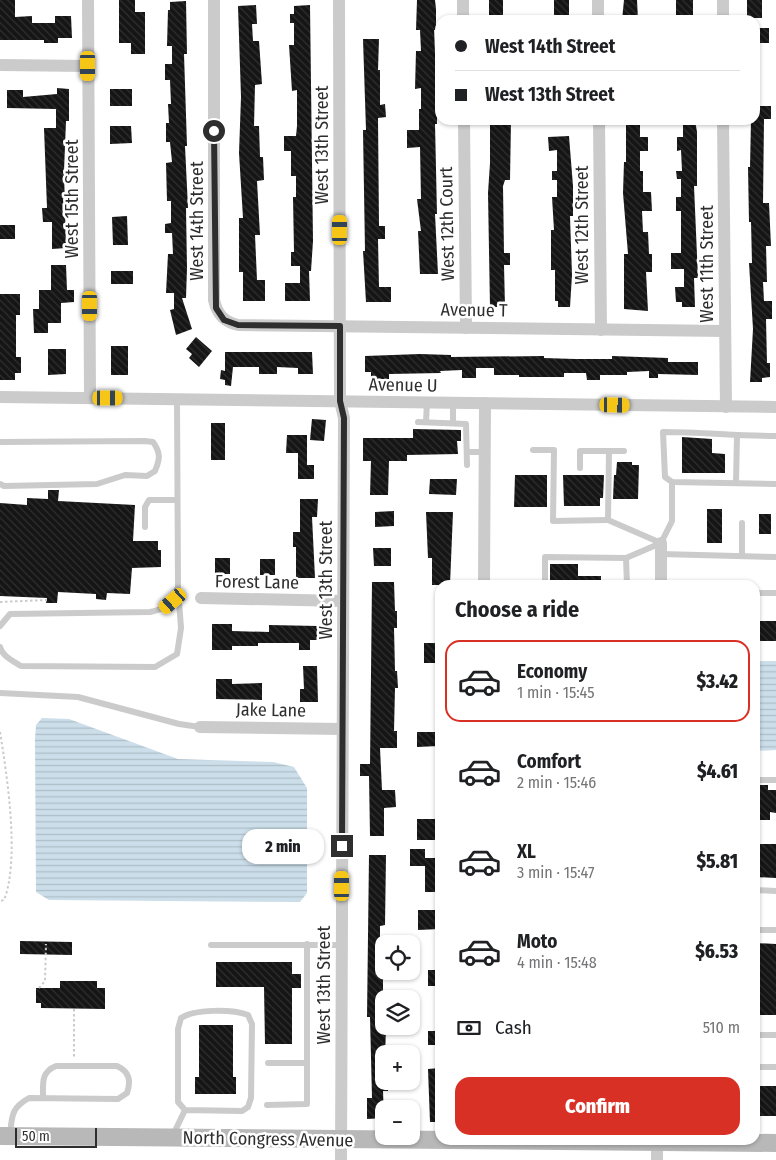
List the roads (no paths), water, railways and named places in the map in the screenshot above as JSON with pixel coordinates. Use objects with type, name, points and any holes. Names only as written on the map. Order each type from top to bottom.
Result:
[{"type":"street","name":"West 15th Street","points":[[88,0],[90,398]]},
{"type":"street","name":"West 14th Street","points":[[214,0],[214,300],[216,308],[224,320]]},
{"type":"street","name":"West 13th Street","points":[[340,0],[340,401],[344,418],[341,1160]]},
{"type":"street","points":[[462,0],[463,15]]},
{"type":"street","points":[[598,0],[598,15]]},
{"type":"street","points":[[723,0],[723,15]]},
{"type":"street","points":[[0,65],[88,66]]},
{"type":"street","name":"West 12th Court","points":[[464,125],[466,328]]},
{"type":"street","name":"West 12th Street","points":[[599,125],[601,330]]},
{"type":"street","name":"West 11th Street","points":[[723,125],[726,407]]},
{"type":"street","name":"Avenue T","points":[[224,320],[238,325],[725,331]]},
{"type":"street","name":"Avenue U","points":[[0,397],[776,407]]},
{"type":"street","points":[[484,580],[485,403]]},
{"type":"street","points":[[661,548],[661,580]]},
{"type":"street","name":"Forest Lane","points":[[201,598],[344,601]]},
{"type":"street","name":"Jake Lane","points":[[200,727],[342,729]]},
{"type":"street","name":"North Congress Avenue","points":[[5,1137],[435,1141]]},
{"type":"street","name":"North Congress Avenue","points":[[760,1145],[776,1144]]},
{"type":"street","name":"North Congress Avenue","points":[[581,1145],[657,1148],[746,1145]]},
{"type":"lane","points":[[0,647],[1,651],[10,660],[21,666],[155,667],[177,654],[181,628],[178,588],[177,399]]},
{"type":"lane","points":[[426,422],[427,402]]},
{"type":"lane","points":[[453,403],[453,423]]},
{"type":"lane","points":[[418,422],[466,424],[467,465]]},
{"type":"lane","points":[[776,436],[737,436],[712,432],[663,432],[665,477],[672,482],[776,484]]},
{"type":"lane","points":[[736,483],[737,436]]},
{"type":"lane","points":[[0,442],[145,441],[153,442],[159,450],[160,460],[155,471],[147,476],[125,475],[98,484],[4,486],[0,484]]},
{"type":"lane","points":[[533,450],[554,450],[553,521],[608,520],[661,548]]},
{"type":"lane","points":[[580,468],[580,451],[624,451]]},
{"type":"lane","points":[[608,520],[609,451]]},
{"type":"lane","points":[[467,452],[485,452]]},
{"type":"lane","points":[[661,548],[672,521],[672,482]]},
{"type":"lane","points":[[145,526],[145,507],[148,500],[177,500]]},
{"type":"lane","points":[[742,523],[742,556]]},
{"type":"lane","points":[[545,580],[545,557],[626,558],[661,548],[742,556],[776,557]]},
{"type":"lane","points":[[626,558],[627,580]]},
{"type":"lane","points":[[0,626],[10,614],[150,612],[163,609],[173,601],[178,588]]},
{"type":"lane","points":[[760,593],[776,593]]},
{"type":"lane","points":[[0,693],[78,697],[179,724],[200,727]]},
{"type":"lane","points":[[760,780],[776,780]]},
{"type":"lane","points":[[760,890],[776,890]]},
{"type":"lane","points":[[760,930],[776,930]]},
{"type":"lane","points":[[267,1105],[307,1104],[307,944]]},
{"type":"lane","points":[[211,945],[342,945]]},
{"type":"lane","points":[[238,1012],[248,1015],[252,1024],[251,1098],[248,1107],[242,1111],[185,1110],[178,1102],[178,1029],[181,1018],[189,1013],[238,1012]]},
{"type":"lane","points":[[760,1035],[776,1035]]},
{"type":"lane","points":[[268,1063],[307,1063]]},
{"type":"lane","points":[[5,1137],[12,1115],[18,1104],[29,1098],[118,1099],[127,1093],[130,1080],[124,1069],[117,1066],[56,1066],[44,1074],[43,1097]]},
{"type":"lane","points":[[760,1067],[776,1068]]},
{"type":"lane","points":[[171,1138],[185,1110]]},
{"type":"water","points":[[760,661],[776,661],[776,750],[760,751]]},
{"type":"water","points":[[42,718],[69,719],[178,759],[273,762],[294,767],[307,788],[307,893],[300,902],[49,900],[36,892],[35,739],[36,725]]}]
